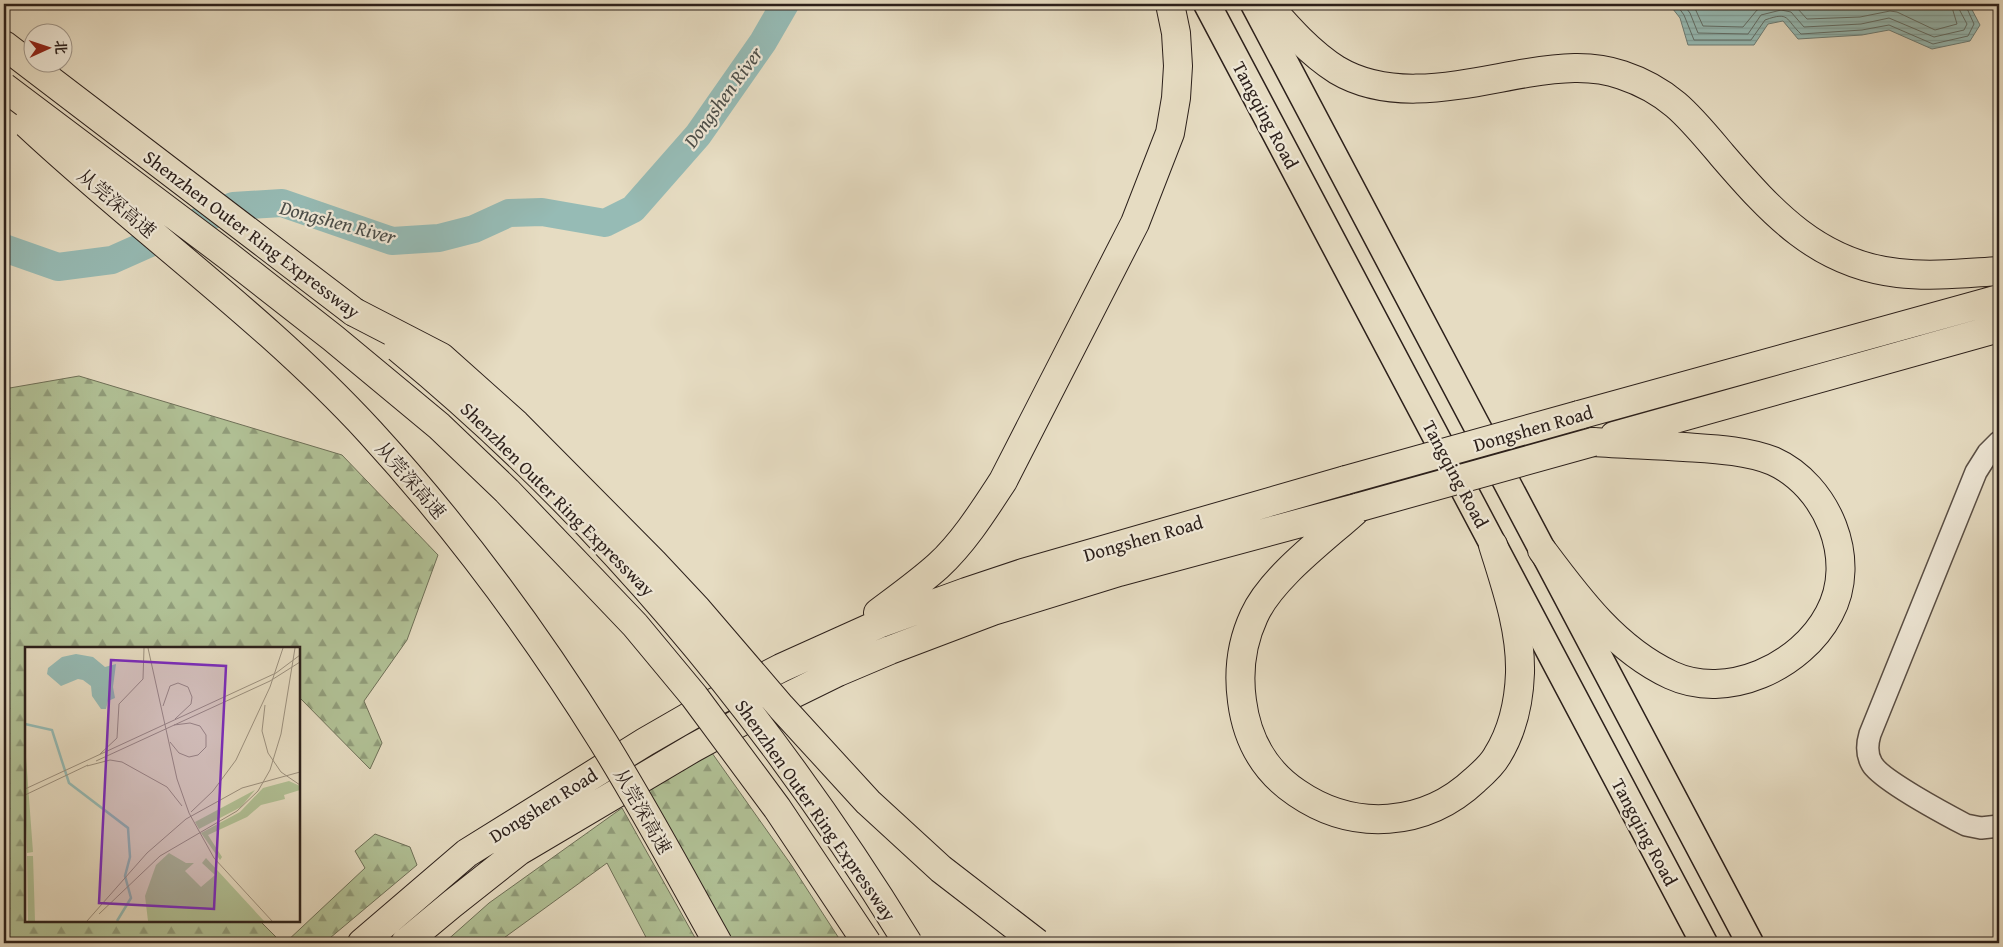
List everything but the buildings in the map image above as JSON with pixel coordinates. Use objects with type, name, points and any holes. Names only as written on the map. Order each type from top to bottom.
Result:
[{"type":"highway","points":[[836,643],[911,590],[939,564],[984,511],[1003,480],[1135,223],[1170,133],[1176,98],[1178,66],[1176,33],[1170,4]]},
{"type":"highway","points":[[1267,4],[1300,40],[1338,70],[1360,80],[1383,86],[1409,89],[1441,87],[1573,67],[1597,68],[1644,82],[1681,108],[1745,182],[1777,214],[1803,237],[1829,253],[1858,265],[1897,273],[1930,275],[1999,271]]},
{"type":"highway","name":"Shenzhen Outer Ring Expressway","points":[[4,45],[354,312],[434,378],[513,449],[586,522],[658,599],[725,681],[789,767],[849,853],[908,943]]},
{"type":"highway","name":"Shenzhen Outer Ring Expressway","points":[[4,87],[228,255],[333,338],[440,426],[514,498],[623,611],[694,696],[777,808],[867,943]]},
{"type":"highway","name":"从莞深高速","points":[[4,102],[69,164],[172,250],[315,377],[369,431],[414,481],[458,535],[527,627],[568,688],[627,784],[718,943]]},
{"type":"highway","name":"Dongshen Road","points":[[362,943],[467,853],[645,742],[711,704],[836,643],[923,606],[1023,573],[1346,480],[1999,299]]},
{"type":"highway","points":[[354,312],[441,358],[516,424],[653,562],[811,741],[892,825],[966,889],[1037,943]]},
{"type":"highway","name":"Dongshen Road","points":[[405,943],[458,898],[519,851],[692,748],[781,700],[838,672],[890,650],[1010,605],[1119,572],[1360,507],[1999,328]]},
{"type":"highway","points":[[1542,550],[1580,600],[1626,645],[1650,664],[1672,675],[1702,684],[1732,682],[1762,674],[1790,658],[1812,638],[1830,614],[1839,588],[1840,560],[1836,537],[1827,513],[1813,491],[1794,474],[1773,461],[1748,454],[1719,450],[1593,442]]},
{"type":"highway","points":[[1360,507],[1300,560],[1267,595],[1254,616],[1244,646],[1239,676],[1247,730],[1256,750],[1270,770],[1288,788],[1330,812],[1355,818],[1383,820],[1406,817],[1426,811],[1464,790],[1496,758],[1514,717],[1520,674],[1518,636],[1512,608],[1493,545]]},
{"type":"main road","name":"Tangqing Road","points":[[1207,4],[1704,943]]},
{"type":"main road","points":[[1254,4],[1750,943]]},
{"type":"lane","points":[[1999,442],[1988,453],[1976,472],[1870,734],[1867,749],[1872,765],[1885,778],[1966,825],[1981,828],[1999,826]]},
{"type":"green space","points":[[79,376],[342,455],[438,555],[407,640],[364,701],[382,743],[370,769],[300,698],[300,647],[25,647],[25,922],[261,922],[282,943],[4,943],[4,389]]},
{"type":"green space","points":[[712,753],[792,866],[842,943],[732,943],[648,791]]},
{"type":"green space","points":[[622,808],[698,943],[649,943],[607,863],[497,943],[444,943],[489,903]]},
{"type":"green space","points":[[375,834],[410,847],[417,865],[324,943],[285,943],[365,868],[355,851]]},
{"type":"water","points":[[1669,4],[1969,4],[1980,25],[1970,41],[1932,49],[1889,30],[1862,35],[1798,39],[1783,21],[1768,24],[1754,45],[1688,45],[1680,18]]},
{"type":"waterway","name":"Dongshen River","points":[[4,248],[58,267],[112,260],[233,206],[282,203],[392,241],[439,238],[474,229],[509,213],[542,212],[605,223],[633,209],[698,135],[763,42],[785,4]]}]
